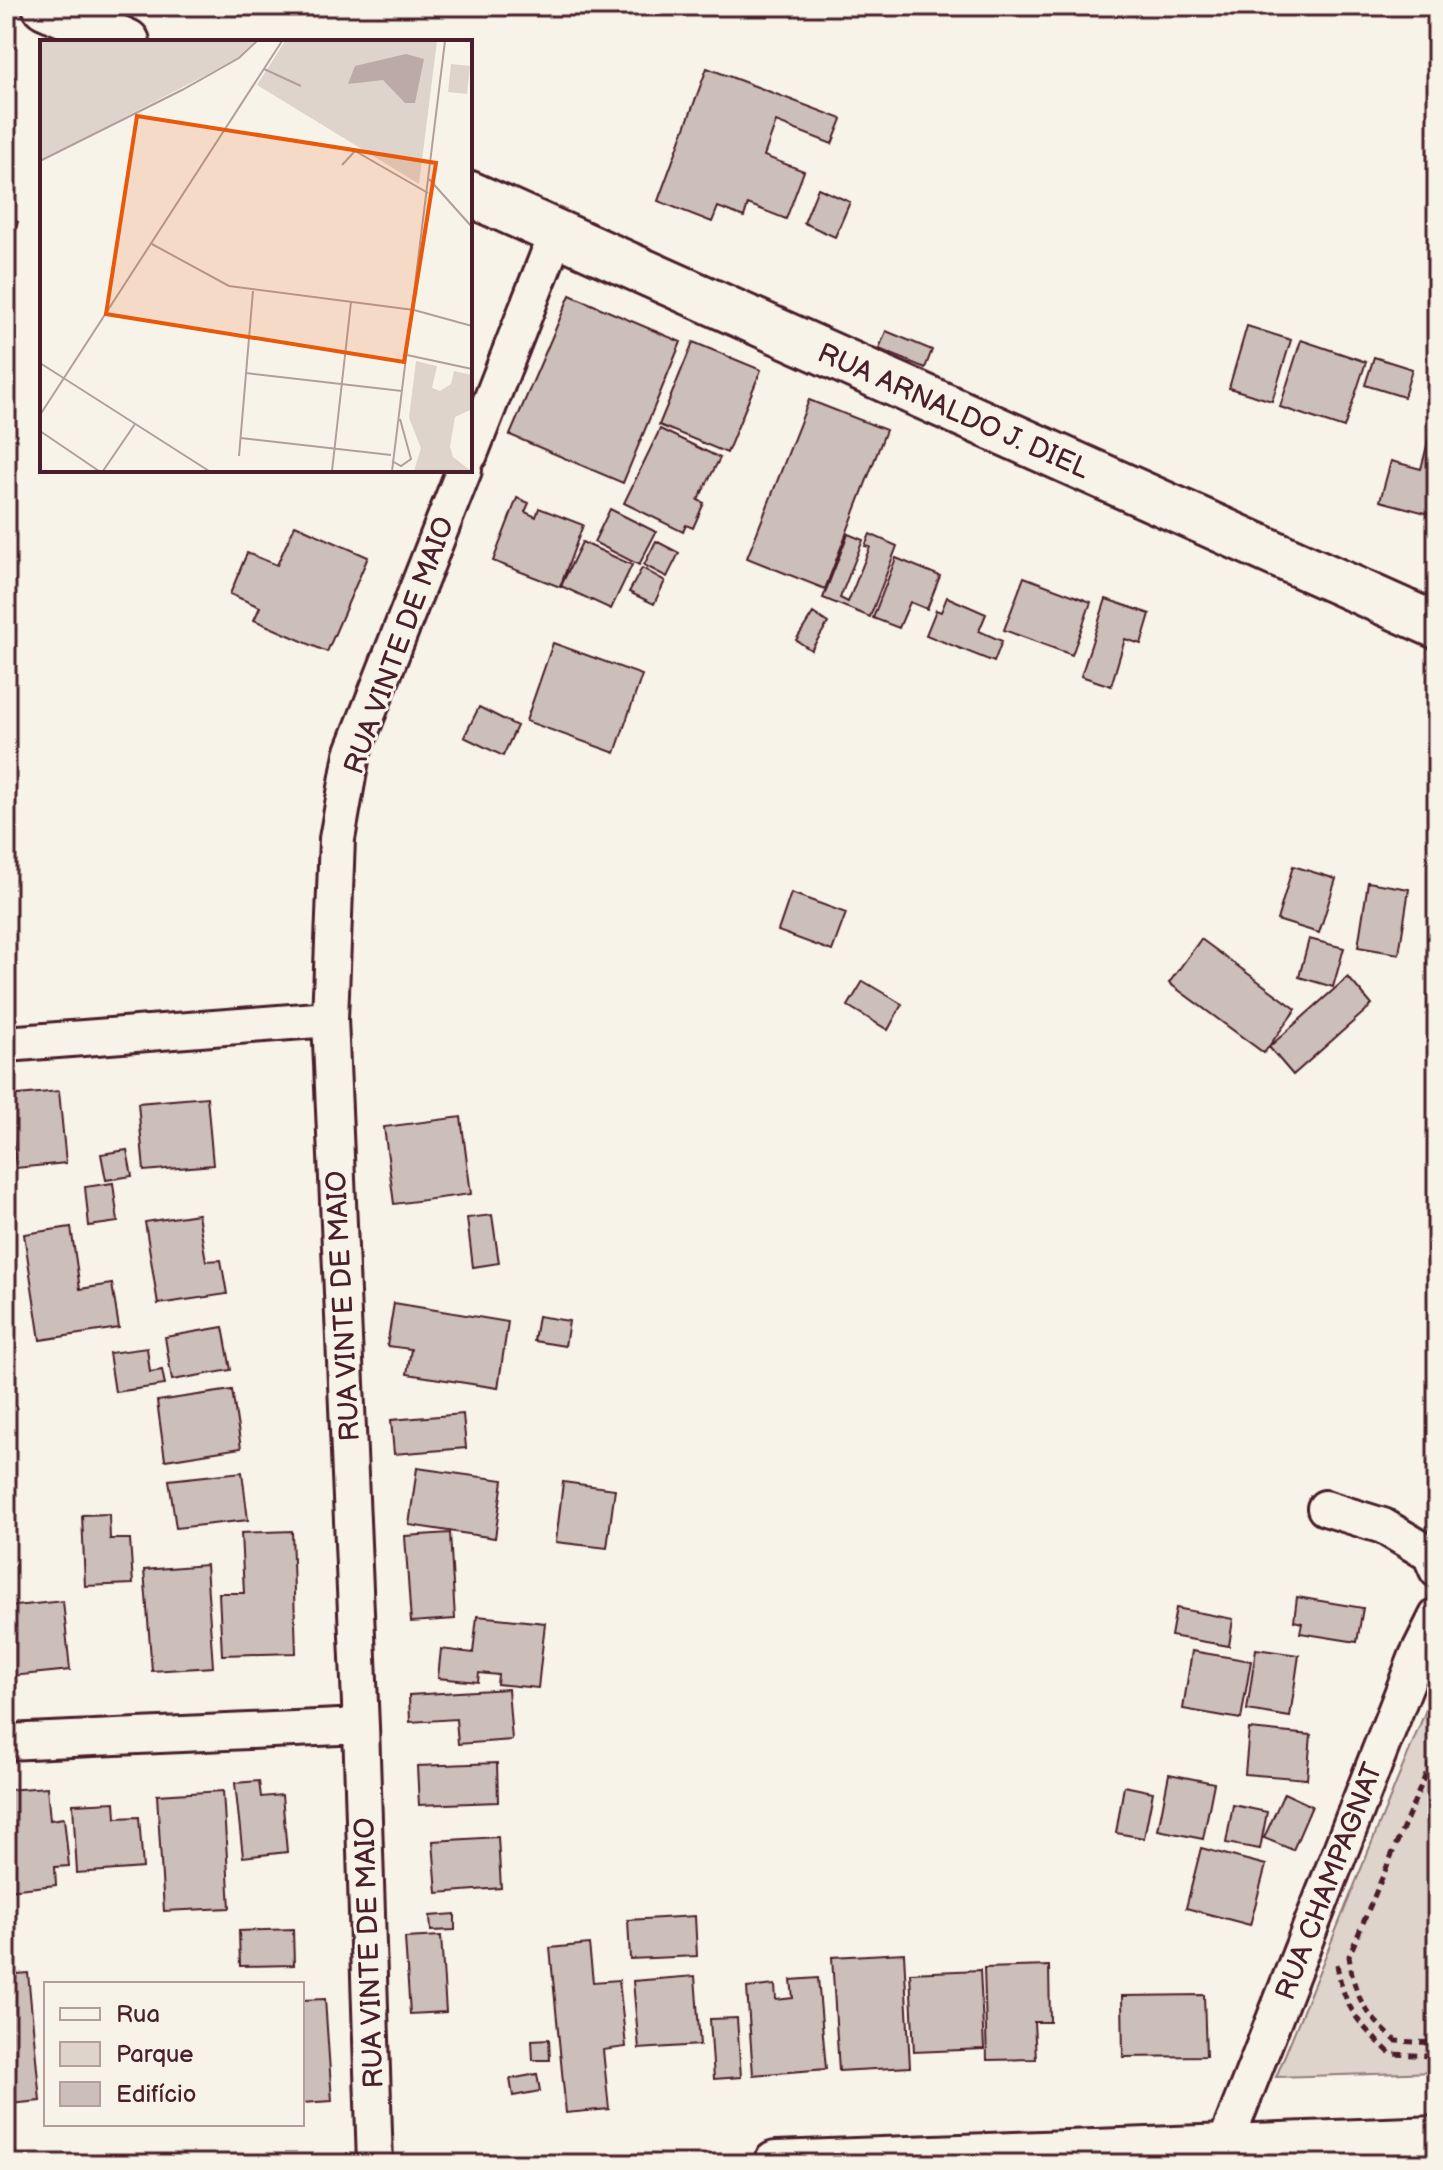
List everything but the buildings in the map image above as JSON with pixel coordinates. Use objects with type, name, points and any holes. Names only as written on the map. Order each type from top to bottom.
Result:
[{"type":"street","points":[[45,6],[122,40]]},
{"type":"street","name":"RUA ARNALDO J. DIEL","points":[[472,195],[1437,626]]},
{"type":"street","points":[[472,449],[557,232]]},
{"type":"street","name":"RUA VINTE DE MAIO","points":[[375,2164],[361,1726],[330,1019],[337,839],[352,754],[463,472]]},
{"type":"street","points":[[6,1044],[330,1019]]},
{"type":"street","points":[[1325,1508],[1383,1526],[1430,1554],[1437,1570]]},
{"type":"street","name":"RUA CHAMPAGNAT","points":[[1224,2147],[1417,1656],[1437,1616]]},
{"type":"street","points":[[6,1742],[361,1726]]},
{"type":"street","points":[[776,2164],[1224,2147],[1320,2154],[1437,2139]]},
{"type":"path","points":[[1437,1748],[1349,1956],[1354,1987],[1370,2018],[1396,2041],[1437,2043]]},
{"type":"path","points":[[1336,1954],[1342,1991],[1360,2025],[1391,2054],[1437,2056]]},
{"type":"green space","points":[[1437,1683],[1437,2072],[1276,2077]]}]
